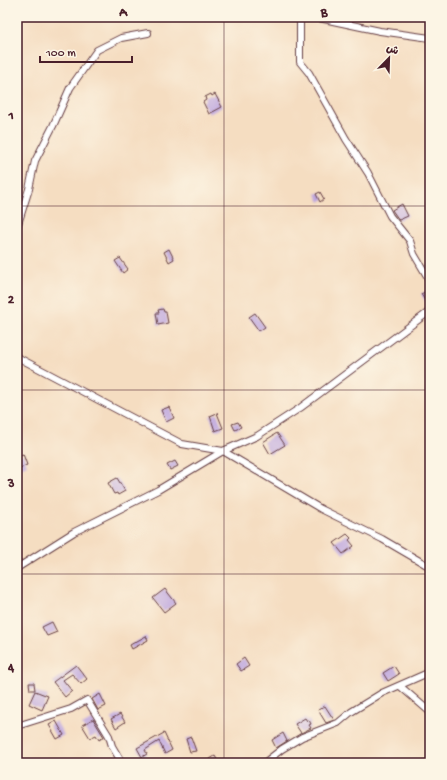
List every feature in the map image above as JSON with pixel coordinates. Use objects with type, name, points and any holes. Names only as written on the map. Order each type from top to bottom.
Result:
[{"type":"street","points":[[300,17],[300,62],[309,73],[346,139],[368,173],[390,216],[410,241],[414,254],[430,281]]},
{"type":"street","points":[[314,17],[380,31],[430,38]]},
{"type":"street","points":[[17,228],[29,189],[35,161],[54,126],[70,88],[97,50],[121,38],[148,33]]},
{"type":"street","points":[[17,568],[74,532],[158,490],[223,451],[257,436],[300,408],[430,311]]},
{"type":"street","points":[[17,357],[182,444],[223,451],[321,509],[382,539],[430,567]]},
{"type":"street","points":[[267,762],[282,749],[302,737],[338,723],[351,712],[376,697],[430,672]]},
{"type":"street","points":[[400,686],[430,712]]},
{"type":"street","points":[[17,726],[71,708],[87,700],[109,736],[112,746],[122,763]]},
{"type":"building","points":[[211,94],[212,96],[215,94],[222,107],[209,114],[203,102],[206,100],[205,97]]},
{"type":"building","points":[[320,192],[324,199],[320,202],[316,194]]},
{"type":"building","points":[[402,204],[408,216],[399,220],[392,210]]},
{"type":"building","points":[[169,249],[174,259],[169,262],[164,252]]},
{"type":"building","points":[[120,258],[128,269],[123,273],[115,261]]},
{"type":"building","points":[[430,289],[430,307],[429,307],[421,294]]},
{"type":"building","points":[[163,309],[164,312],[166,312],[168,323],[158,325],[156,313],[159,313],[158,310]]},
{"type":"building","points":[[255,313],[265,327],[259,331],[249,317]]},
{"type":"building","points":[[169,407],[174,418],[166,422],[161,410]]},
{"type":"building","points":[[217,413],[223,428],[215,431],[210,416]]},
{"type":"building","points":[[238,422],[241,427],[235,430],[232,424]]},
{"type":"building","points":[[277,433],[285,445],[270,454],[263,442]]},
{"type":"building","points":[[23,454],[27,465],[18,469],[17,456]]},
{"type":"building","points":[[175,461],[178,466],[170,470],[167,465]]},
{"type":"building","points":[[117,478],[125,491],[118,495],[117,493],[114,494],[108,483]]},
{"type":"building","points":[[347,534],[351,538],[349,540],[354,546],[343,554],[334,543]]},
{"type":"building","points":[[165,589],[176,603],[164,612],[153,598]]},
{"type":"building","points":[[52,622],[57,632],[47,636],[42,627]]},
{"type":"building","points":[[146,636],[148,640],[132,649],[130,645]]},
{"type":"building","points":[[244,658],[249,666],[241,671],[236,664]]},
{"type":"building","points":[[76,665],[87,679],[81,684],[72,674],[63,680],[72,691],[65,697],[53,682]]},
{"type":"building","points":[[394,666],[399,674],[388,681],[383,673]]},
{"type":"building","points":[[29,683],[34,683],[35,690],[30,690]]},
{"type":"building","points":[[35,691],[48,696],[42,710],[29,704]]},
{"type":"building","points":[[100,694],[106,706],[98,710],[92,699]]},
{"type":"building","points":[[325,706],[334,720],[326,723],[318,710]]},
{"type":"building","points":[[120,714],[125,722],[116,728],[111,719]]},
{"type":"building","points":[[305,718],[307,721],[309,720],[311,724],[309,725],[311,728],[301,733],[295,724]]},
{"type":"building","points":[[93,719],[104,737],[99,740],[96,735],[90,738],[82,725]]},
{"type":"building","points":[[56,721],[64,735],[57,739],[49,725]]},
{"type":"building","points":[[164,733],[172,750],[165,754],[159,741],[145,750],[147,754],[142,757],[137,748]]},
{"type":"building","points":[[283,733],[287,741],[276,748],[272,740]]},
{"type":"building","points":[[191,737],[196,751],[190,752],[186,739]]},
{"type":"building","points":[[215,756],[219,763],[203,763]]}]
